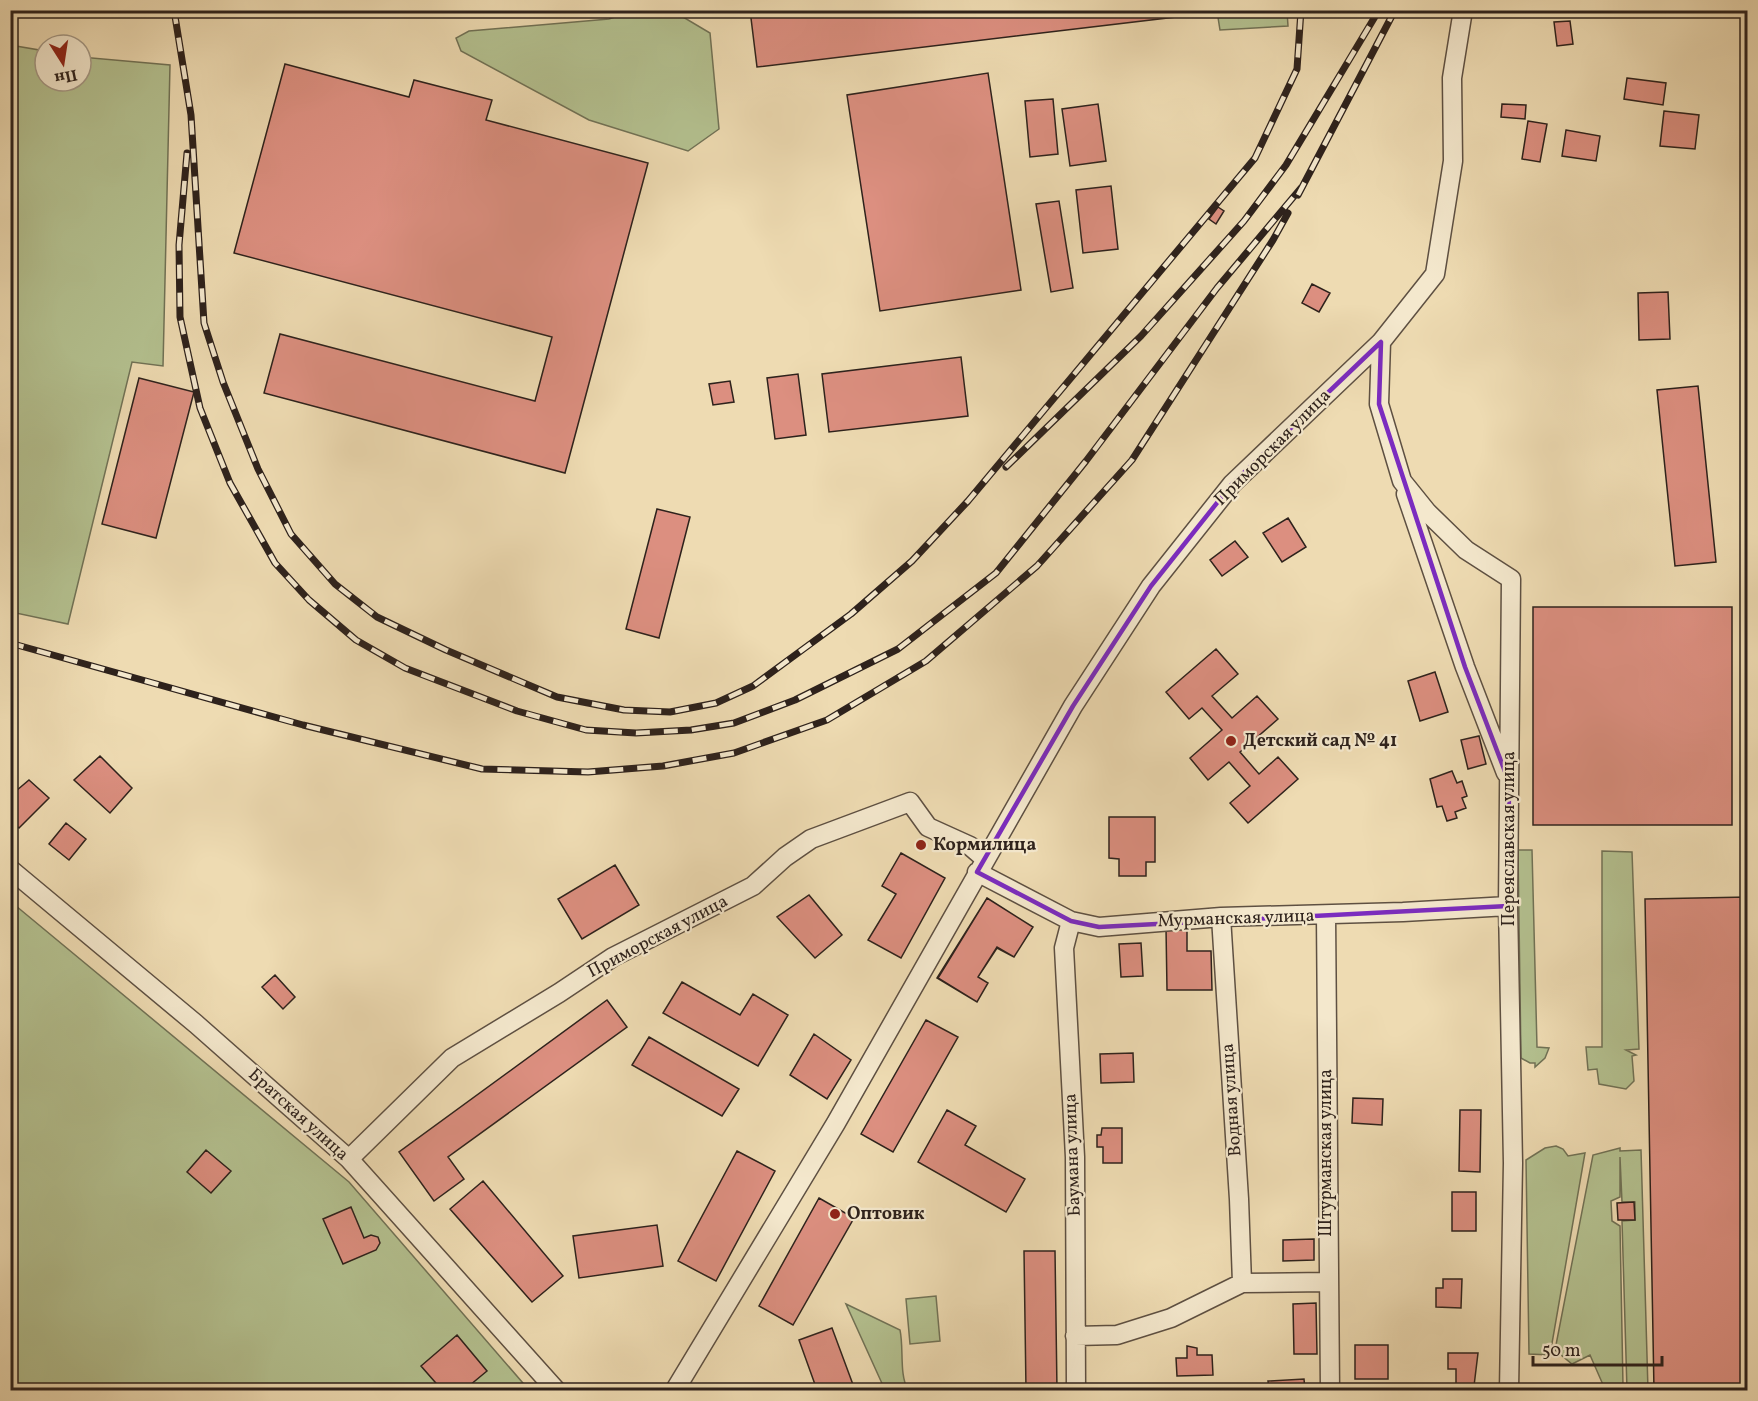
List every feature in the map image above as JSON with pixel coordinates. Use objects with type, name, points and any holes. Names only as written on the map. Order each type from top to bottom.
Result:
[{"type":"street","name":"Приморская улица","points":[[675,1390],[818,1153],[1073,706],[1151,586],[1232,484],[1381,342],[1435,274],[1453,160],[1452,78],[1463,10]]},
{"type":"street","name":"Переяславская улица","points":[[1381,342],[1379,404],[1402,481],[1426,512],[1466,550],[1511,579],[1508,906],[1513,1163],[1509,1390]]},
{"type":"street","points":[[1402,481],[1465,667],[1509,782]]},
{"type":"street","name":"Приморская улица","points":[[349,1159],[452,1058],[613,957],[753,886],[785,857],[811,839],[910,802],[928,827],[970,846],[981,865]]},
{"type":"street","name":"Мурманская улица","points":[[981,865],[1071,921],[1099,927],[1221,917],[1326,915],[1508,906]]},
{"type":"street","name":"Братская улица","points":[[10,869],[196,1024],[349,1159],[556,1390]]},
{"type":"street","name":"Штурманская улица","points":[[1326,915],[1327,1282],[1330,1390]]},
{"type":"street","name":"Водная улица","points":[[1221,917],[1239,1199],[1242,1283]]},
{"type":"street","name":"Баумана улица","points":[[1071,921],[1064,948],[1075,1157],[1076,1390]]},
{"type":"street","points":[[1075,1336],[1117,1335],[1171,1318],[1242,1283],[1327,1282]]},
{"type":"highlighted area","points":[[1381,342],[1379,404],[1465,667],[1509,782],[1508,906],[1099,927],[1071,921],[977,872],[1073,706],[1151,586],[1232,484]]},
{"type":"green space","points":[[635,10],[673,11],[710,33],[719,129],[688,151],[589,120],[461,51],[456,38],[469,31],[609,19]]},
{"type":"green space","points":[[1217,11],[1287,11],[1288,26],[1220,30]]},
{"type":"green space","points":[[10,45],[33,49],[33,93],[93,93],[93,58],[170,65],[163,366],[132,362],[68,624],[11,612]]},
{"type":"green space","points":[[1518,850],[1532,850],[1537,1047],[1549,1048],[1545,1058],[1535,1067],[1535,1063],[1521,1058]]},
{"type":"green space","points":[[1602,851],[1632,852],[1639,1049],[1626,1050],[1636,1055],[1632,1056],[1634,1081],[1626,1089],[1599,1084],[1597,1069],[1588,1070],[1586,1047],[1602,1047]]},
{"type":"green space","points":[[10,901],[349,1182],[529,1390],[11,1390]]},
{"type":"green space","points":[[1556,1146],[1563,1149],[1568,1156],[1585,1153],[1550,1355],[1529,1354],[1526,1160],[1545,1148]]},
{"type":"green space","points":[[1620,1148],[1620,1151],[1641,1150],[1648,1390],[1627,1390],[1622,1221],[1635,1220],[1635,1202],[1622,1202],[1620,1157],[1620,1197],[1611,1201],[1612,1221],[1620,1226],[1623,1386],[1604,1387],[1590,1355],[1572,1364],[1555,1350],[1593,1155]]},
{"type":"green space","points":[[936,1296],[940,1341],[910,1344],[906,1299]]},
{"type":"green space","points":[[846,1304],[900,1330],[904,1377],[908,1390],[885,1390]]},
{"type":"building","points":[[750,10],[1201,10],[1201,14],[757,67]]},
{"type":"building","points":[[1570,21],[1573,44],[1557,46],[1554,22]]},
{"type":"building","points":[[285,64],[409,97],[414,80],[492,100],[486,120],[648,163],[565,473],[264,393],[280,334],[535,401],[552,337],[234,253]]},
{"type":"building","points":[[988,73],[1021,290],[880,311],[847,95]]},
{"type":"building","points":[[1627,78],[1666,83],[1663,105],[1624,99]]},
{"type":"building","points":[[1053,99],[1058,154],[1030,157],[1025,101]]},
{"type":"building","points":[[1098,104],[1106,161],[1070,166],[1062,109]]},
{"type":"building","points":[[1502,104],[1526,105],[1525,119],[1501,117]]},
{"type":"building","points":[[1664,111],[1699,115],[1695,149],[1660,146]]},
{"type":"building","points":[[1528,121],[1547,124],[1540,162],[1522,159]]},
{"type":"building","points":[[1566,130],[1600,136],[1596,161],[1562,156]]},
{"type":"building","points":[[1111,186],[1118,249],[1083,253],[1076,190]]},
{"type":"building","points":[[1059,201],[1073,288],[1051,292],[1036,204]]},
{"type":"building","points":[[1218,207],[1224,211],[1216,224],[1209,219]]},
{"type":"building","points":[[1312,284],[1330,293],[1319,312],[1302,303]]},
{"type":"building","points":[[1668,292],[1670,339],[1639,340],[1638,293]]},
{"type":"building","points":[[961,357],[968,416],[829,432],[822,374]]},
{"type":"building","points":[[798,374],[806,435],[775,439],[767,378]]},
{"type":"building","points":[[139,378],[194,392],[156,538],[102,524]]},
{"type":"building","points":[[730,381],[734,402],[713,405],[709,384]]},
{"type":"building","points":[[1698,386],[1716,562],[1675,566],[1657,390]]},
{"type":"building","points":[[657,509],[690,517],[659,638],[626,629]]},
{"type":"building","points":[[1288,518],[1306,547],[1282,562],[1263,533]]},
{"type":"building","points":[[1235,541],[1248,557],[1222,576],[1210,560]]},
{"type":"building","points":[[1533,607],[1732,607],[1732,825],[1533,825]]},
{"type":"building","name":"Детский сад № 41","points":[[1216,649],[1238,674],[1212,696],[1232,718],[1257,696],[1278,719],[1240,752],[1259,774],[1278,757],[1298,779],[1248,823],[1230,803],[1250,786],[1229,762],[1208,780],[1190,758],[1222,730],[1202,708],[1189,719],[1166,692]]},
{"type":"building","points":[[1435,672],[1448,712],[1420,721],[1408,681]]},
{"type":"building","points":[[1479,736],[1486,764],[1468,769],[1461,740]]},
{"type":"building","points":[[100,756],[132,788],[110,813],[74,780]]},
{"type":"building","points":[[1452,771],[1457,783],[1462,781],[1467,796],[1462,798],[1466,808],[1455,812],[1457,818],[1447,821],[1442,806],[1437,807],[1430,779]]},
{"type":"building","points":[[29,780],[49,798],[19,828],[10,820],[10,796]]},
{"type":"building","points":[[1109,817],[1155,817],[1155,862],[1146,862],[1146,876],[1119,876],[1119,859],[1109,858]]},
{"type":"building","points":[[66,823],[86,839],[69,860],[49,844]]},
{"type":"building","points":[[901,853],[945,878],[901,958],[868,940],[896,894],[882,886]]},
{"type":"building","points":[[615,865],[639,905],[582,939],[558,899]]},
{"type":"building","points":[[809,895],[842,935],[815,958],[777,917]]},
{"type":"building","points":[[1748,897],[1748,1390],[1654,1390],[1645,899]]},
{"type":"building","points":[[987,898],[1033,927],[1014,957],[997,948],[978,977],[988,983],[977,1002],[937,978]]},
{"type":"building","points":[[987,898],[1033,927],[1014,957],[997,947],[978,977],[988,983],[977,1002],[938,978]]},
{"type":"building","points":[[1187,927],[1187,951],[1211,951],[1212,990],[1167,990],[1166,928]]},
{"type":"building","points":[[1141,943],[1143,976],[1121,977],[1119,944]]},
{"type":"building","points":[[275,975],[295,997],[283,1009],[262,987]]},
{"type":"building","points":[[682,982],[740,1015],[753,994],[788,1015],[758,1066],[663,1013]]},
{"type":"building","points":[[607,1000],[627,1027],[448,1157],[464,1179],[434,1201],[399,1152]]},
{"type":"building","points":[[926,1020],[958,1037],[893,1152],[861,1134]]},
{"type":"building","points":[[814,1034],[851,1060],[827,1099],[790,1075]]},
{"type":"building","points":[[649,1037],[739,1089],[722,1116],[632,1065]]},
{"type":"building","points":[[1133,1053],[1134,1082],[1101,1083],[1100,1054]]},
{"type":"building","points":[[1353,1098],[1383,1099],[1382,1125],[1352,1123]]},
{"type":"building","points":[[947,1110],[976,1126],[965,1145],[1025,1179],[1006,1212],[918,1162]]},
{"type":"building","points":[[1460,1110],[1481,1110],[1480,1172],[1459,1171]]},
{"type":"building","points":[[1102,1128],[1122,1128],[1122,1163],[1103,1163],[1103,1147],[1097,1147],[1097,1135],[1101,1135]]},
{"type":"building","points":[[206,1150],[231,1171],[211,1193],[187,1172]]},
{"type":"building","points":[[737,1151],[775,1171],[716,1281],[678,1261]]},
{"type":"building","points":[[483,1181],[563,1276],[532,1302],[450,1209]]},
{"type":"building","points":[[1452,1192],[1476,1192],[1476,1231],[1452,1231]]},
{"type":"building","points":[[819,1198],[854,1218],[793,1325],[759,1306]]},
{"type":"building","points":[[1634,1202],[1635,1220],[1618,1220],[1617,1203]]},
{"type":"building","points":[[351,1207],[364,1238],[371,1235],[378,1237],[380,1243],[376,1250],[343,1264],[323,1219]]},
{"type":"building","points":[[657,1225],[663,1266],[579,1278],[573,1236]]},
{"type":"building","points":[[1314,1239],[1314,1260],[1283,1261],[1283,1240]]},
{"type":"building","points":[[1024,1251],[1055,1251],[1057,1390],[1026,1390]]},
{"type":"building","points":[[1443,1279],[1462,1279],[1461,1308],[1436,1307],[1436,1288],[1443,1288]]},
{"type":"building","points":[[1316,1303],[1317,1354],[1294,1354],[1293,1304]]},
{"type":"building","points":[[832,1328],[855,1390],[817,1390],[799,1340]]},
{"type":"building","points":[[457,1335],[487,1371],[464,1390],[442,1390],[421,1366]]},
{"type":"building","points":[[1355,1345],[1388,1345],[1388,1379],[1355,1379]]},
{"type":"building","points":[[1187,1346],[1197,1348],[1197,1355],[1212,1355],[1213,1375],[1177,1376],[1176,1358],[1187,1358]]},
{"type":"building","points":[[1448,1353],[1478,1353],[1474,1386],[1456,1385],[1456,1369],[1448,1369]]},
{"type":"building","points":[[1304,1379],[1305,1390],[1269,1390],[1268,1381]]},
{"type":"railway","points":[[174,10],[191,115],[204,323],[223,382],[258,469],[291,534],[335,584],[377,617],[446,650],[557,697],[624,710],[670,712],[716,703],[753,686],[851,614],[912,561],[968,501],[1255,158],[1297,69],[1301,10]]},
{"type":"railway","points":[[1006,467],[1141,336],[1244,221],[1286,165],[1379,10]]},
{"type":"railway","points":[[1298,195],[1395,10]]},
{"type":"railway","points":[[187,153],[179,245],[180,317],[200,408],[230,483],[275,563],[309,600],[356,640],[405,668],[517,711],[586,730],[636,733],[691,730],[734,723],[795,700],[898,649],[996,573],[1086,461],[1217,288],[1301,188]]},
{"type":"railway","points":[[10,643],[303,725],[482,769],[588,772],[663,766],[734,753],[827,720],[926,661],[1037,566],[1132,460],[1288,213]]},
{"type":"place","name":"Детский сад № 41","points":[[1231,741]]},
{"type":"place","name":"Кормилица","points":[[921,845]]},
{"type":"place","name":"Оптовик","points":[[835,1214]]}]
